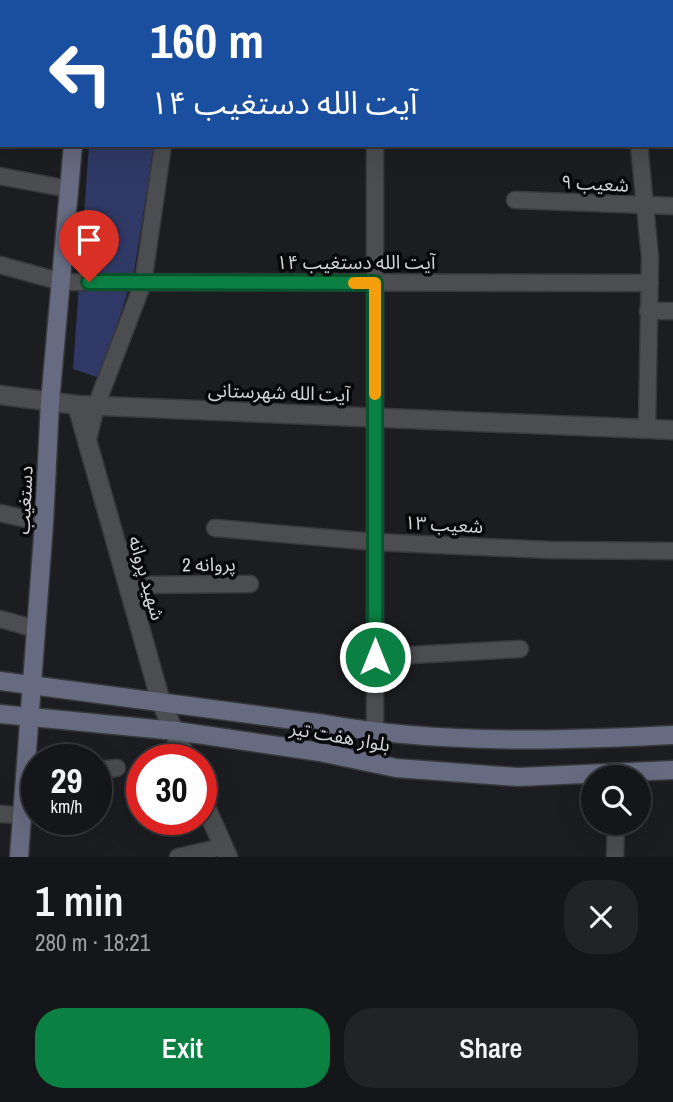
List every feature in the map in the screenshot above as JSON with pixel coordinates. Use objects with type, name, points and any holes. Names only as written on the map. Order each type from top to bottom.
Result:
[{"type":"main road","name":"دستغیب","points":[[30,744],[50,402],[73,147]]},
{"type":"main road","name":"بلوار هفت تیر","points":[[0,681],[325,724],[374,733],[511,740],[673,735]]},
{"type":"main road","name":"بلوار هفت تیر","points":[[0,714],[176,731],[320,752],[396,768],[518,777],[581,775]]},
{"type":"main road","points":[[320,752],[325,724]]},
{"type":"main road","name":"بلوار هفت تیر","points":[[651,772],[673,770]]},
{"type":"main road","name":"دستغیب","points":[[19,857],[21,829]]},
{"type":"street","points":[[88,444],[96,406],[143,283],[163,147]]},
{"type":"street","points":[[374,733],[375,147]]},
{"type":"street","points":[[639,147],[650,283],[647,429]]},
{"type":"street","points":[[0,176],[69,189]]},
{"type":"street","name":"شعیب ۹","points":[[515,201],[673,206]]},
{"type":"street","name":"آیت الله دستغیب ۱۴","points":[[0,265],[62,282],[650,283]]},
{"type":"street","points":[[648,311],[673,311]]},
{"type":"street","name":"آیت الله شهرستانی","points":[[0,395],[96,406],[673,430]]},
{"type":"street","name":"شهید پروانه","points":[[77,405],[161,702],[181,744]]},
{"type":"street","points":[[0,513],[44,523]]},
{"type":"street","name":"شعیب ۱۳","points":[[215,528],[375,542],[549,550],[673,551]]},
{"type":"street","name":"پروانه 2","points":[[128,585],[250,584]]},
{"type":"street","points":[[0,619],[36,629]]},
{"type":"street","points":[[375,657],[520,649]]},
{"type":"street","points":[[112,768],[117,768]]},
{"type":"street","points":[[0,814],[21,815]]},
{"type":"street","points":[[178,857],[225,852],[217,833]]},
{"type":"street","points":[[615,857],[616,835]]},
{"type":"shaded area","points":[[89,147],[154,147],[134,272],[100,378],[73,369]]},
{"type":"slow traffic","points":[[354,283],[375,283],[375,394]]},
{"type":"route","points":[[89,282],[375,283],[375,657]]}]
